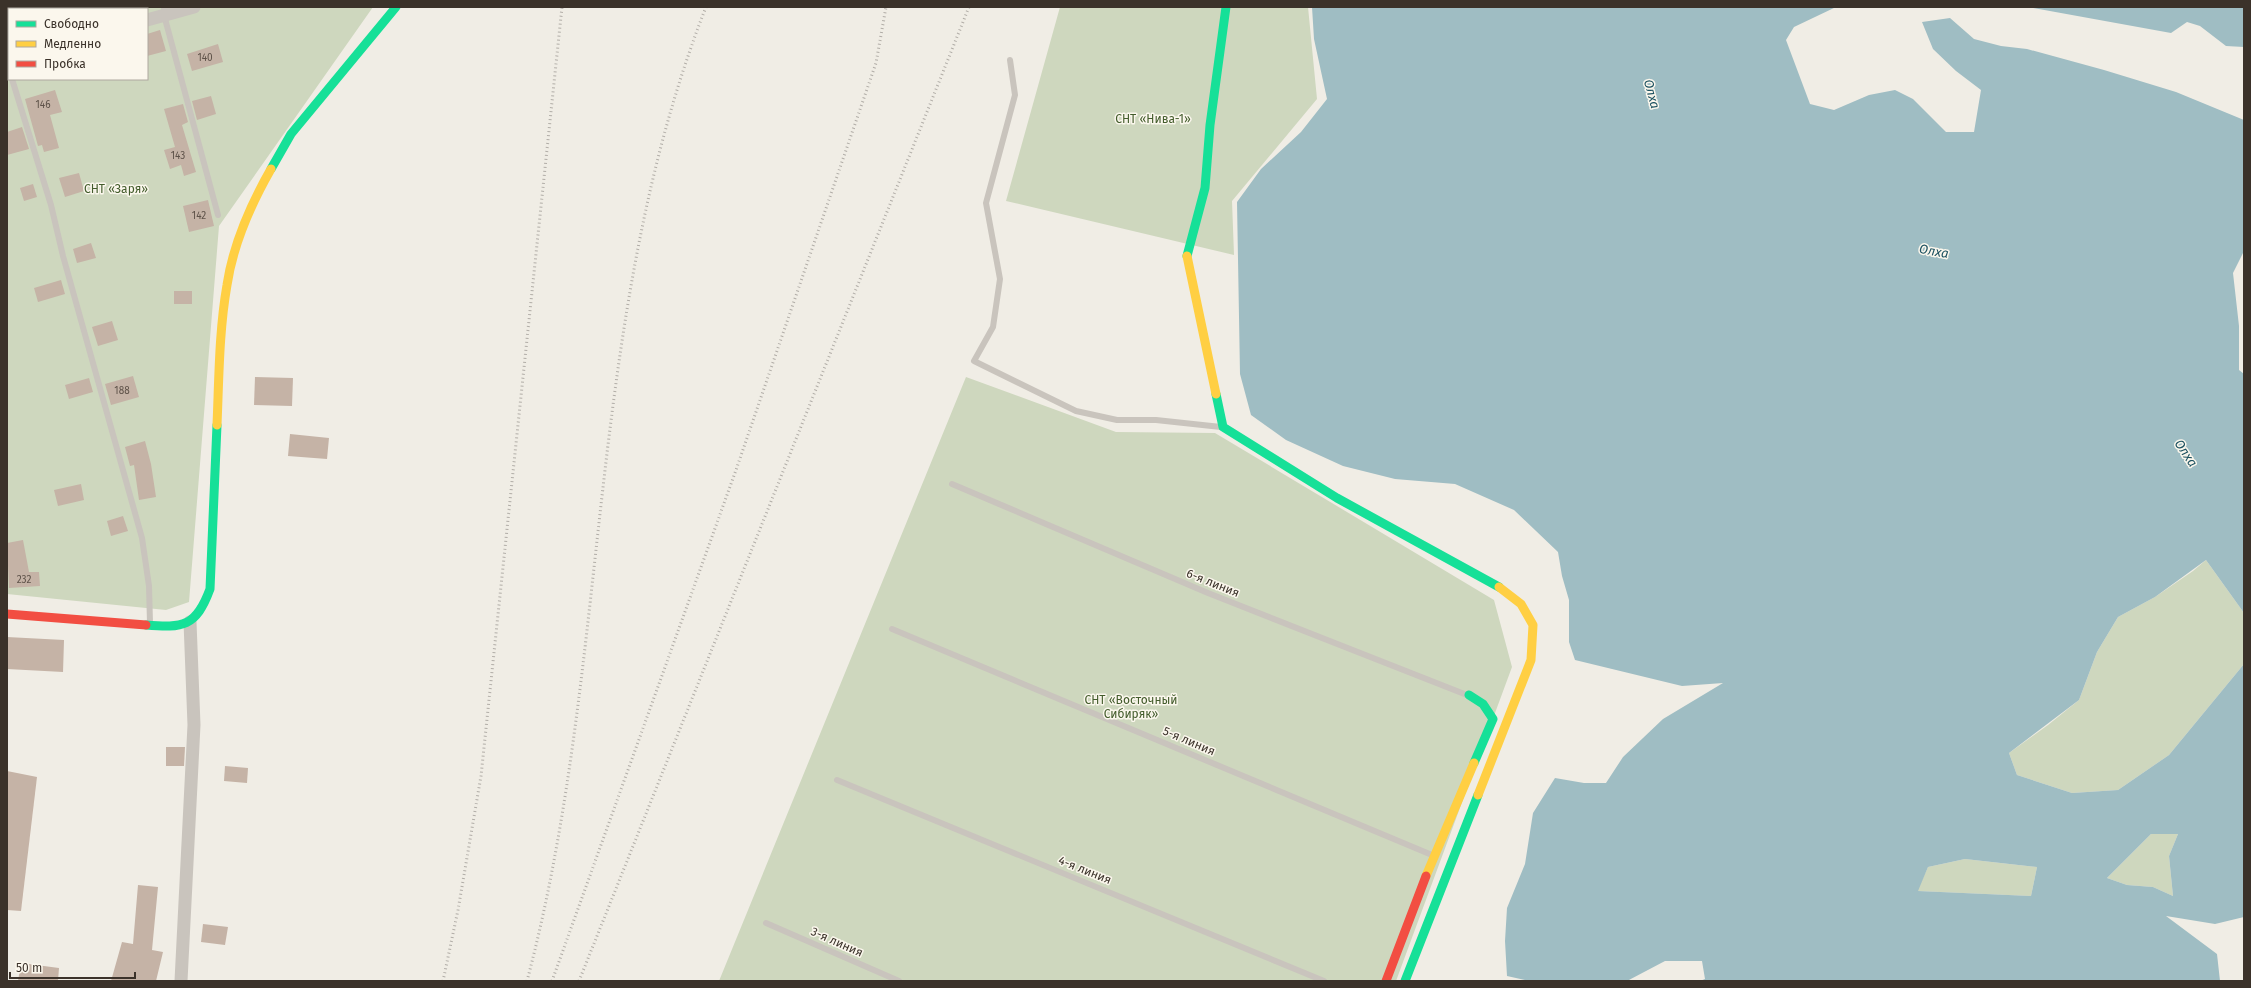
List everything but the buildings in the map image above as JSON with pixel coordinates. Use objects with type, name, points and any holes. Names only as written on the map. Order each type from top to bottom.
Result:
[{"type":"street","points":[[148,19],[164,11],[194,7]]},
{"type":"street","points":[[7,614],[176,628],[190,622],[203,609],[210,589],[220,349],[227,284],[242,231],[262,185],[291,134],[396,7]]},
{"type":"street","points":[[1226,7],[1210,125],[1205,188],[1187,255],[1223,427],[1336,498],[1494,583],[1521,604],[1533,625],[1528,667],[1406,981]]},
{"type":"street","points":[[181,981],[194,725],[190,622]]},
{"type":"street","points":[[1386,981],[1434,856],[1493,719],[1483,704],[1469,695]]},
{"type":"lane","points":[[164,11],[218,215]]},
{"type":"lane","points":[[1010,60],[1015,95],[986,203],[1000,279],[993,327],[974,361],[1076,411],[1117,420],[1156,420],[1223,427]]},
{"type":"lane","points":[[12,80],[51,205],[63,256],[142,538],[149,586],[151,626]]},
{"type":"lane","name":"6-я линия","points":[[952,484],[1208,593],[1469,695]]},
{"type":"lane","name":"5-я линия","points":[[892,629],[1434,856]]},
{"type":"lane","name":"4-я линия","points":[[837,780],[1324,981]]},
{"type":"lane","name":"3-я линия","points":[[766,923],[899,981]]},
{"type":"green space","name":"СНТ «Заря»","points":[[7,7],[373,7],[219,226],[189,602],[166,610],[7,594]]},
{"type":"green space","name":"СНТ «Нива-1»","points":[[1060,7],[1308,7],[1317,99],[1232,201],[1234,255],[1006,201]]},
{"type":"green space","name":"СНТ «Восточный Сибиряк»","points":[[966,377],[1116,432],[1215,433],[1494,600],[1512,667],[1396,981],[719,981]]},
{"type":"green space","points":[[2206,560],[2244,613],[2244,664],[2169,755],[2118,790],[2072,793],[2017,775],[2009,753],[2048,725],[2079,700],[2097,652],[2118,617],[2155,597],[2193,571]]},
{"type":"green space","points":[[2151,834],[2178,834],[2169,856],[2173,896],[2153,887],[2127,885],[2107,878]]},
{"type":"green space","points":[[1965,859],[2037,867],[2031,896],[1917,891],[1928,867]]},
{"type":"water","name":"Олха","points":[[1312,7],[1836,7],[1794,27],[1786,40],[1810,104],[1834,110],[1869,95],[1895,90],[1913,99],[1946,132],[1974,132],[1981,90],[1956,71],[1933,49],[1922,22],[1950,18],[1974,39],[2001,46],[2027,49],[2104,70],[2176,92],[2244,120],[2244,251],[2233,273],[2239,326],[2239,370],[2244,374],[2244,613],[2206,560],[2155,597],[2118,617],[2097,652],[2079,700],[2009,753],[2017,775],[2072,793],[2118,790],[2169,755],[2244,664],[2244,917],[2215,924],[2166,916],[2217,954],[2220,981],[1700,981],[1705,979],[1702,961],[1665,961],[1627,981],[1530,981],[1507,976],[1505,941],[1507,908],[1525,864],[1533,813],[1555,778],[1584,783],[1606,783],[1623,757],[1663,719],[1723,683],[1682,686],[1575,660],[1569,642],[1569,600],[1562,576],[1558,552],[1514,510],[1455,484],[1395,479],[1343,466],[1286,440],[1251,415],[1240,374],[1237,202],[1261,169],[1301,132],[1327,99],[1314,39]],"holes":[[[2151,834],[2178,834],[2169,856],[2173,896],[2153,887],[2127,885],[2107,878]],[[1965,859],[2037,867],[2031,896],[1918,891],[1928,867]]]},
{"type":"water","points":[[2028,7],[2244,7],[2244,47],[2226,46],[2200,26],[2187,22],[2171,33]]},
{"type":"railway","points":[[443,981],[458,910],[481,776],[562,7]]},
{"type":"railway","points":[[527,981],[554,860],[574,738],[618,367],[639,245],[667,125],[706,7]]},
{"type":"railway","points":[[552,981],[736,470],[876,63],[886,7]]},
{"type":"railway","points":[[579,981],[969,7]]},
{"type":"traffic: fast","points":[[271,169],[291,134],[396,7]]},
{"type":"traffic: fast","points":[[1187,256],[1205,188],[1210,125],[1226,7]]},
{"type":"traffic: fast","points":[[1216,394],[1223,427],[1337,498],[1499,587]]},
{"type":"traffic: fast","points":[[146,625],[170,626],[187,622],[199,611],[205,602],[210,589],[217,425]]},
{"type":"traffic: fast","points":[[1469,695],[1483,704],[1493,719],[1474,763]]},
{"type":"traffic: fast","points":[[1405,981],[1478,795]]},
{"type":"traffic: slow","points":[[217,425],[221,337],[224,302],[230,270],[238,240],[244,225],[271,169]]},
{"type":"traffic: slow","points":[[1187,256],[1216,394]]},
{"type":"traffic: slow","points":[[1478,795],[1531,660],[1533,625],[1521,604],[1499,587]]},
{"type":"traffic: slow","points":[[1426,876],[1474,763]]},
{"type":"traffic: jam","points":[[7,614],[146,625]]},
{"type":"traffic: jam","points":[[1386,981],[1426,876]]}]
